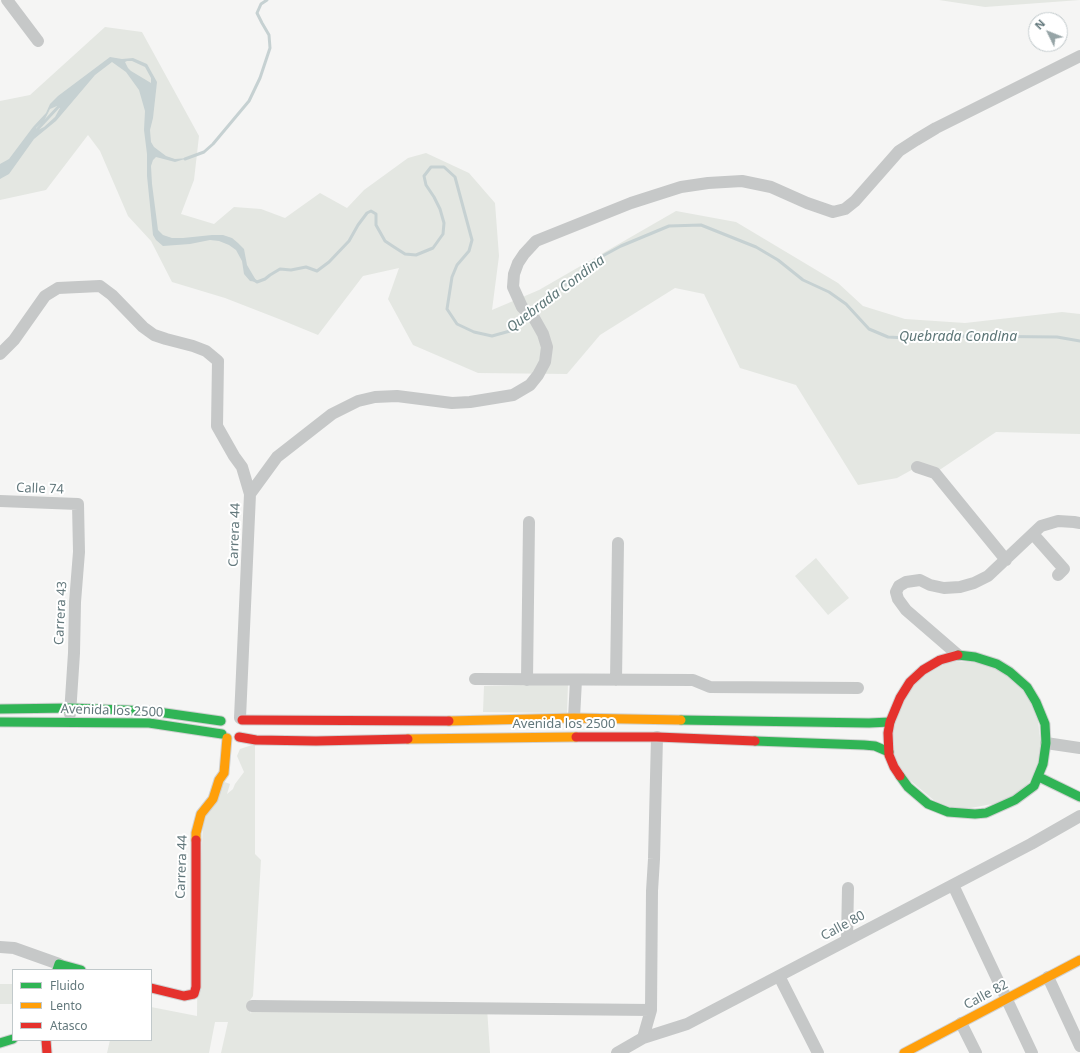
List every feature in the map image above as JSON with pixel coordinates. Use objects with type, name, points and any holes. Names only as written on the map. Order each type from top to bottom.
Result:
[{"type":"main road","points":[[958,655],[975,657],[997,664],[1010,672],[1026,687],[1036,702],[1045,724],[1046,743],[1043,764],[1034,786],[1015,800],[986,813],[975,814],[948,812],[928,804],[908,787],[894,767],[889,755],[888,732],[890,722],[900,698],[910,682],[923,670],[940,660],[958,655]]},
{"type":"main road","name":"Avenida los 2500","points":[[0,709],[70,708],[151,711],[232,718],[477,721],[574,718],[869,723],[890,722]]},
{"type":"main road","points":[[232,718],[244,729],[230,737],[220,725],[232,718]]},
{"type":"main road","name":"Avenida los 2500","points":[[0,722],[149,723],[256,740],[316,741],[535,737],[657,737],[864,745],[875,746],[889,752]]},
{"type":"main road","name":"Carrera 44","points":[[152,988],[184,996],[194,994],[196,987],[196,833],[201,814],[213,799],[219,780],[224,773],[226,748],[230,737]]},
{"type":"main road","points":[[1039,776],[1080,797]]},
{"type":"main road","name":"Calle 82","points":[[904,1053],[920,1049],[961,1023],[1080,960]]},
{"type":"main road","points":[[59,966],[76,969]]},
{"type":"main road","points":[[0,1043],[12,1039]]},
{"type":"main road","points":[[46,1041],[47,1053]]},
{"type":"street","points":[[7,0],[38,41]]},
{"type":"street","points":[[250,494],[277,457],[332,414],[358,401],[375,397],[397,396],[452,403],[470,402],[513,395],[530,385],[538,375],[545,362],[547,347],[543,334],[534,318],[522,307],[513,287],[514,274],[518,263],[536,241],[631,203],[681,187],[708,183],[742,181],[771,187],[807,203],[833,212],[845,209],[855,201],[899,152],[916,140],[936,128],[1080,56]]},
{"type":"street","name":"Carrera 44","points":[[0,354],[14,340],[45,296],[58,288],[100,286],[112,295],[154,335],[206,351],[218,361],[217,426],[242,467],[250,494],[232,718]]},
{"type":"street","points":[[917,467],[935,473],[1006,560]]},
{"type":"street","name":"Calle 74","points":[[0,501],[78,504]]},
{"type":"street","name":"Carrera 43","points":[[69,722],[79,552],[78,504]]},
{"type":"street","points":[[958,655],[906,610],[898,600],[896,592],[899,586],[906,582],[920,580],[930,585],[944,588],[960,588],[988,576],[1041,526],[1058,521],[1080,523]]},
{"type":"street","points":[[528,680],[529,522]]},
{"type":"street","points":[[1033,534],[1064,569],[1058,575]]},
{"type":"street","points":[[616,680],[618,543]]},
{"type":"street","points":[[475,679],[693,680],[710,686],[858,688]]},
{"type":"street","points":[[574,718],[576,680]]},
{"type":"street","points":[[644,1038],[651,1010],[652,891],[657,737]]},
{"type":"street","points":[[1046,743],[1080,748]]},
{"type":"street","name":"Calle 80","points":[[617,1053],[644,1038],[687,1024],[847,939],[953,885],[1080,816]]},
{"type":"street","points":[[953,885],[1032,1053]]},
{"type":"street","points":[[847,939],[848,888]]},
{"type":"street","points":[[0,947],[14,948],[59,966]]},
{"type":"street","points":[[779,976],[818,1053]]},
{"type":"street","points":[[1048,977],[1079,1042]]},
{"type":"street","points":[[252,1006],[651,1010]]},
{"type":"street","points":[[961,1023],[976,1053]]},
{"type":"shaded area","points":[[939,0],[1080,0],[985,7]]},
{"type":"shaded area","points":[[105,27],[142,32],[199,136],[194,180],[181,214],[214,224],[234,207],[261,209],[285,218],[320,193],[347,208],[364,190],[408,158],[426,153],[469,173],[495,203],[499,256],[492,310],[539,290],[676,211],[736,222],[838,283],[863,306],[905,319],[965,323],[1062,312],[1080,314],[1080,434],[996,432],[935,473],[917,467],[897,478],[858,485],[796,385],[740,368],[704,294],[675,288],[600,335],[567,374],[478,373],[413,345],[388,299],[399,268],[363,276],[318,335],[225,298],[172,282],[151,241],[128,216],[100,151],[88,135],[46,190],[0,200],[0,101],[30,95]]},
{"type":"shaded area","points":[[110,57],[122,59],[133,58],[147,64],[157,82],[153,118],[150,130],[151,142],[154,147],[166,156],[175,159],[188,158],[175,162],[156,157],[153,160],[151,166],[152,184],[158,230],[163,235],[172,238],[223,235],[232,238],[244,249],[247,265],[257,282],[250,281],[244,274],[242,261],[236,250],[229,245],[219,241],[210,240],[190,244],[163,246],[156,240],[153,235],[147,176],[147,154],[144,130],[145,111],[139,90],[126,72],[112,62],[95,75],[56,121],[34,139],[9,174],[0,179],[0,164],[9,159],[33,127],[46,113],[50,104],[58,96]],"holes":[[[132,61],[145,67],[151,78],[151,83],[131,71],[125,62]],[[57,106],[60,108],[55,117],[44,127],[36,131],[36,128],[44,121],[50,109]]]},
{"type":"shaded area","points":[[816,558],[849,598],[828,615],[795,576]]},
{"type":"shaded area","points":[[940,660],[997,664],[1036,703],[1043,764],[1015,800],[948,812],[894,767],[890,722],[900,698]]},
{"type":"shaded area","points":[[568,684],[567,713],[483,712],[484,686]]},
{"type":"shaded area","points":[[255,744],[255,854],[261,860],[253,996],[248,1003],[251,1014],[252,1006],[487,1008],[490,1053],[221,1053],[228,1022],[215,1022],[209,1053],[107,1053],[110,1041],[152,1041],[152,1007],[197,1016],[198,924],[203,825],[219,780],[230,784],[227,794],[233,789],[244,772],[237,756],[240,749]]},
{"type":"shaded area","points":[[0,984],[12,984],[12,1004],[0,1004]]},
{"type":"waterway","points":[[185,159],[204,152],[213,144],[249,101],[260,78],[270,48],[269,35],[257,13],[261,4],[267,0]]},
{"type":"waterway","points":[[34,133],[61,104]]},
{"type":"waterway","name":"Quebrada Condina","points":[[254,280],[257,282],[265,279],[280,269],[291,270],[306,267],[317,271],[329,262],[349,241],[358,225],[367,213],[371,211],[376,214],[376,225],[385,241],[405,254],[416,255],[433,248],[443,234],[444,223],[440,209],[426,185],[424,176],[431,167],[444,167],[455,177],[472,240],[469,251],[457,265],[452,277],[447,309],[457,324],[474,332],[492,336],[510,331],[528,315]]},
{"type":"waterway","name":"Quebrada Condina","points":[[532,311],[597,259],[621,246],[669,226],[701,225],[756,247],[778,260],[803,280],[829,292],[846,304],[869,329],[888,337],[924,339],[955,336],[1057,337],[1080,341]]},
{"type":"traffic: fast","points":[[900,776],[908,787],[928,804],[948,812],[975,814],[986,813],[1015,800],[1034,786],[1043,764],[1046,743],[1045,724],[1036,702],[1027,687],[1010,672],[997,664],[975,657],[958,655]]},
{"type":"traffic: fast","points":[[0,709],[70,708],[151,711],[221,721]]},
{"type":"traffic: fast","points":[[681,720],[869,723],[890,722]]},
{"type":"traffic: fast","points":[[0,722],[149,723],[222,734]]},
{"type":"traffic: fast","points":[[755,741],[864,745],[875,746],[889,752]]},
{"type":"traffic: fast","points":[[1039,777],[1080,797]]},
{"type":"traffic: fast","points":[[57,969],[59,964],[77,969]]},
{"type":"traffic: fast","points":[[0,1043],[12,1039]]},
{"type":"traffic: slow","points":[[449,721],[574,718],[681,720]]},
{"type":"traffic: slow","points":[[408,739],[576,737]]},
{"type":"traffic: slow","points":[[196,840],[196,833],[201,814],[213,799],[219,780],[224,773],[227,738]]},
{"type":"traffic: slow","points":[[904,1053],[1080,960]]},
{"type":"traffic: jam","points":[[900,776],[889,755],[888,733],[890,722],[900,698],[910,682],[923,670],[940,660],[958,655]]},
{"type":"traffic: jam","points":[[242,720],[449,721]]},
{"type":"traffic: jam","points":[[239,737],[256,740],[316,741],[408,739]]},
{"type":"traffic: jam","points":[[576,737],[657,737],[755,741]]},
{"type":"traffic: jam","points":[[152,988],[184,996],[194,994],[196,987],[196,840]]},
{"type":"traffic: jam","points":[[46,1041],[47,1053]]}]
